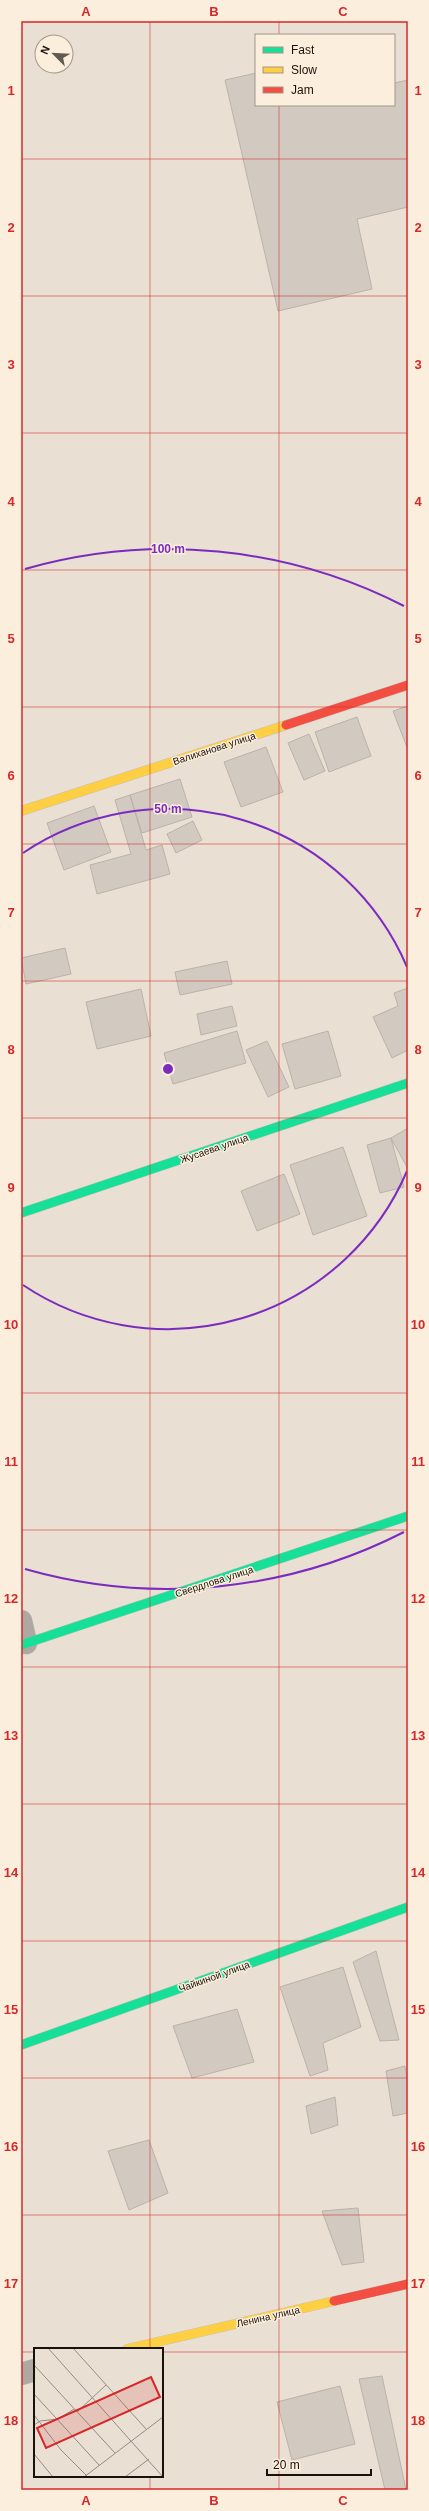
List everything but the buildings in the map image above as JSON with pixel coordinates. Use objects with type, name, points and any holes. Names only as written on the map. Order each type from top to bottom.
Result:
[{"type":"street","name":"Валиханова улица","points":[[21,812],[408,684]]},
{"type":"street","name":"Жусаева улица","points":[[21,1213],[408,1084]]},
{"type":"street","name":"Свердлова улица","points":[[24,1644],[408,1516]]},
{"type":"street","points":[[21,1621],[24,1644]]},
{"type":"street","name":"Чайкиной улица","points":[[21,2045],[408,1907]]},
{"type":"street","name":"Ленина улица","points":[[131,2348],[408,2284]]},
{"type":"street","points":[[21,2374],[34,2370]]},
{"type":"traffic: fast","points":[[21,1213],[408,1083]]},
{"type":"traffic: fast","points":[[21,1645],[408,1516]]},
{"type":"traffic: fast","points":[[21,2045],[408,1907]]},
{"type":"traffic: slow","points":[[21,811],[286,725]]},
{"type":"traffic: slow","points":[[131,2348],[334,2301]]},
{"type":"traffic: jam","points":[[286,725],[408,685]]},
{"type":"traffic: jam","points":[[334,2301],[408,2284]]}]
